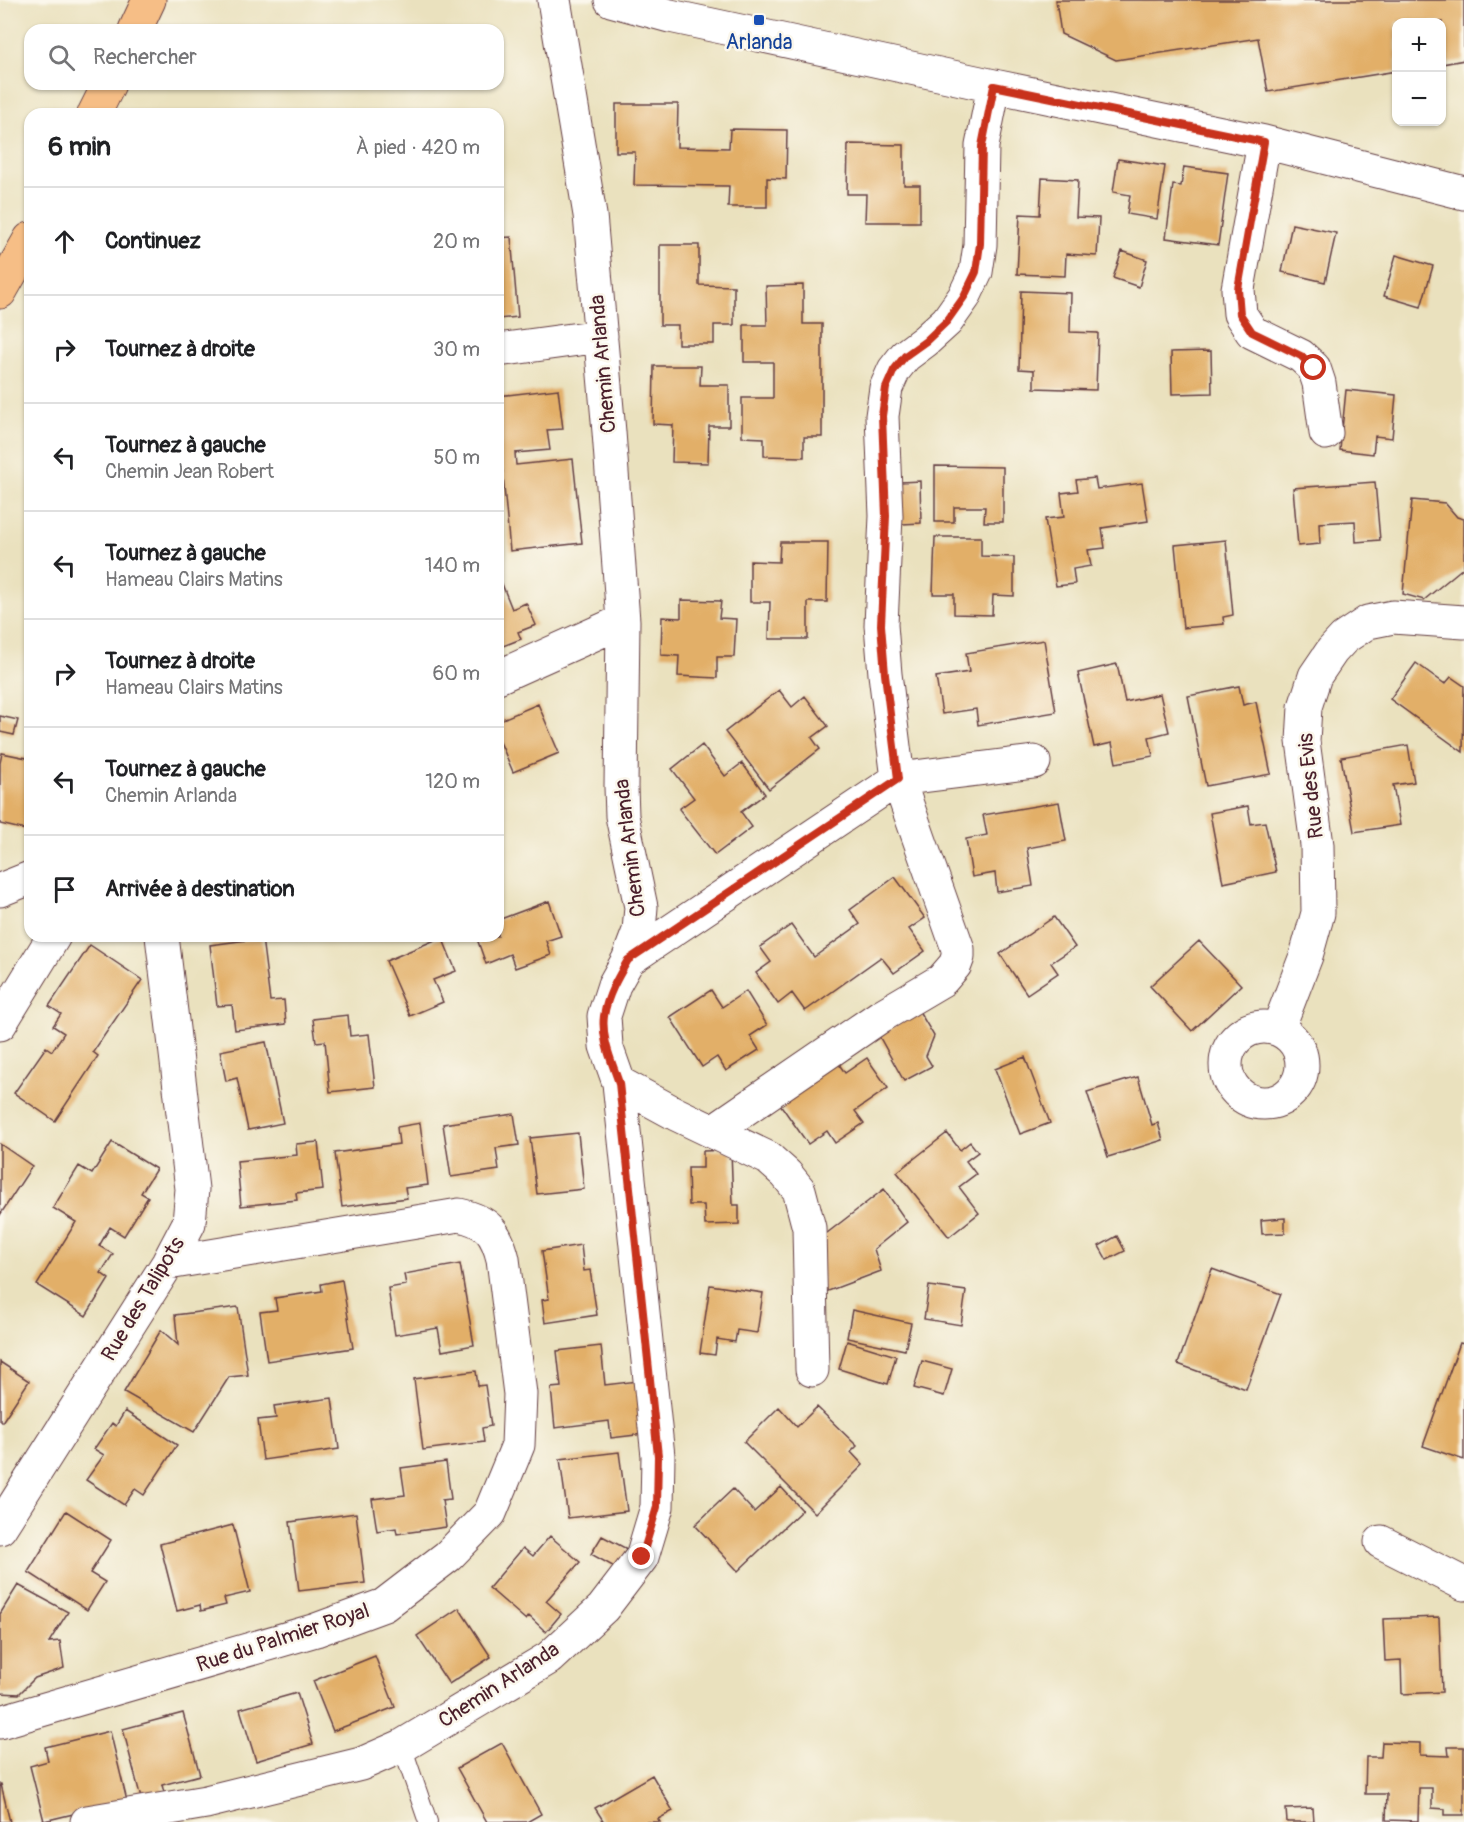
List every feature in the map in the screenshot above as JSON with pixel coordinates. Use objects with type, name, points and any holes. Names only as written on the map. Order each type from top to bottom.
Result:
[{"type":"highway","points":[[138,24],[149,0]]},
{"type":"highway","points":[[97,108],[105,90]]},
{"type":"highway","points":[[0,292],[24,250]]},
{"type":"street","name":"Chemin Arlanda","points":[[87,1822],[206,1802],[361,1764],[402,1746],[549,1658],[603,1608],[642,1557],[657,1507],[658,1456],[619,1083],[606,1046],[604,1016],[614,985],[628,960],[639,931],[641,907],[622,816],[623,621],[590,215],[554,0]]},
{"type":"street","points":[[611,0],[670,16],[1264,142],[1464,193]]},
{"type":"street","points":[[713,1131],[882,1016],[942,980],[955,965],[958,957],[958,949],[898,779],[881,625],[886,516],[882,416],[886,388],[894,370],[905,356],[926,341],[947,321],[964,297],[976,272],[980,244],[982,146],[994,86]]},
{"type":"street","points":[[1264,142],[1238,289],[1240,314],[1252,332],[1301,356],[1314,368],[1319,383],[1326,433]]},
{"type":"street","points":[[504,349],[601,336]]},
{"type":"street","name":"Rue des Evis","points":[[1278,1029],[1306,956],[1318,913],[1317,845],[1303,741],[1305,707],[1315,676],[1344,638],[1368,622],[1393,617],[1464,622]]},
{"type":"street","points":[[504,674],[623,621]]},
{"type":"street","points":[[628,960],[898,779],[1034,762]]},
{"type":"street","points":[[0,890],[24,880]]},
{"type":"street","points":[[0,1024],[50,942]]},
{"type":"street","name":"Rue des Talipots","points":[[0,1528],[168,1263],[189,1223],[192,1189],[163,942]]},
{"type":"street","points":[[619,1083],[768,1158],[799,1190],[809,1228],[812,1370]]},
{"type":"street","name":"Rue du Palmier Royal","points":[[0,1722],[316,1630],[384,1605],[448,1556],[490,1514],[518,1445],[520,1394],[503,1259],[498,1240],[487,1226],[473,1218],[459,1215],[168,1263]]},
{"type":"street","points":[[1381,1542],[1464,1584]]},
{"type":"lane","points":[[402,1746],[428,1822]]},
{"type":"building","points":[[1056,0],[1464,0],[1464,60],[1446,63],[1446,18],[1392,18],[1392,72],[1268,92],[1258,38],[1116,60],[1061,34]]},
{"type":"building","points":[[616,104],[678,104],[677,147],[729,148],[730,129],[787,130],[786,179],[767,178],[767,207],[728,207],[729,186],[634,185],[635,152],[616,152]]},
{"type":"building","points":[[848,144],[904,145],[904,185],[920,185],[920,222],[865,222],[866,194],[847,194]]},
{"type":"building","points":[[1118,159],[1165,166],[1157,219],[1127,214],[1130,195],[1113,192]]},
{"type":"building","points":[[1184,167],[1228,173],[1218,245],[1166,238],[1173,185],[1181,186]]},
{"type":"building","points":[[1042,178],[1078,180],[1076,217],[1099,218],[1097,256],[1066,254],[1065,276],[1017,274],[1020,214],[1040,215]]},
{"type":"building","points":[[1292,224],[1336,233],[1325,282],[1282,272]]},
{"type":"building","points":[[511,237],[518,317],[504,318],[504,238]]},
{"type":"building","points":[[660,245],[699,245],[699,285],[734,286],[734,325],[714,325],[714,344],[678,344],[678,325],[660,325]]},
{"type":"building","points":[[1122,251],[1147,260],[1139,287],[1113,278]]},
{"type":"building","points":[[1396,255],[1433,266],[1421,307],[1384,296]]},
{"type":"building","points":[[803,285],[803,324],[822,324],[822,437],[804,437],[804,457],[764,456],[764,438],[742,437],[742,398],[773,398],[773,362],[744,362],[744,325],[767,325],[766,286]]},
{"type":"building","points":[[1021,291],[1071,293],[1070,332],[1098,333],[1096,390],[1034,388],[1034,370],[1019,369]]},
{"type":"building","points":[[1211,351],[1212,393],[1172,394],[1171,352]]},
{"type":"building","points":[[654,366],[701,366],[700,385],[729,385],[729,426],[709,426],[708,463],[672,462],[673,425],[653,424]]},
{"type":"building","points":[[558,389],[563,429],[547,430],[550,450],[515,453],[516,465],[573,459],[582,543],[510,551],[504,487],[504,395]]},
{"type":"building","points":[[1346,390],[1396,395],[1392,438],[1375,436],[1373,454],[1340,450]]},
{"type":"building","points":[[935,466],[1003,467],[1003,522],[984,522],[985,507],[954,507],[954,522],[935,522]]},
{"type":"building","points":[[1095,478],[1097,489],[1142,483],[1148,521],[1102,528],[1105,548],[1088,550],[1091,566],[1073,569],[1075,584],[1056,586],[1045,519],[1064,517],[1061,493],[1078,491],[1076,480]]},
{"type":"building","points":[[920,481],[921,523],[902,524],[901,482]]},
{"type":"building","points":[[1375,482],[1380,540],[1356,542],[1355,521],[1319,523],[1320,544],[1298,546],[1293,488]]},
{"type":"building","points":[[1412,500],[1445,503],[1457,517],[1464,519],[1464,567],[1424,600],[1403,594]]},
{"type":"building","points":[[935,537],[981,537],[981,556],[1014,557],[1014,596],[993,595],[992,615],[954,614],[954,594],[933,594]]},
{"type":"building","points":[[1226,540],[1233,615],[1223,617],[1224,624],[1183,628],[1175,545]]},
{"type":"building","points":[[780,542],[828,542],[827,602],[808,602],[808,639],[769,639],[770,602],[750,602],[750,561],[779,562]]},
{"type":"building","points":[[504,589],[512,609],[526,603],[536,625],[518,632],[521,639],[504,646]]},
{"type":"building","points":[[681,600],[721,601],[719,618],[736,619],[734,657],[717,657],[717,678],[678,676],[679,656],[661,655],[662,617],[681,618]]},
{"type":"building","points":[[1044,640],[1056,712],[978,725],[976,709],[942,714],[936,677],[969,672],[966,653]]},
{"type":"building","points":[[1416,663],[1445,684],[1451,677],[1464,686],[1463,752],[1390,699]]},
{"type":"building","points":[[1117,664],[1125,702],[1160,694],[1169,732],[1149,737],[1153,756],[1116,763],[1112,743],[1094,747],[1078,673]]},
{"type":"building","points":[[1239,686],[1243,705],[1256,702],[1271,774],[1206,786],[1188,696]]},
{"type":"building","points":[[779,690],[792,707],[805,696],[828,726],[812,738],[820,749],[769,789],[725,732]]},
{"type":"building","points":[[538,704],[559,753],[513,772],[504,751],[504,718]]},
{"type":"building","points":[[0,716],[18,720],[14,735],[0,732]]},
{"type":"building","points":[[702,745],[725,776],[742,763],[765,794],[741,812],[752,827],[715,855],[679,809],[694,798],[672,769]]},
{"type":"building","points":[[1408,745],[1414,782],[1393,785],[1400,825],[1354,832],[1341,757]]},
{"type":"building","points":[[2,753],[24,757],[24,830],[0,824]]},
{"type":"building","points":[[1059,802],[1066,841],[1027,848],[1033,886],[997,892],[995,873],[972,877],[966,839],[987,835],[983,815]]},
{"type":"building","points":[[1248,806],[1251,824],[1265,822],[1276,872],[1223,883],[1210,813]]},
{"type":"building","points":[[895,877],[925,918],[909,929],[925,951],[894,973],[881,957],[805,1011],[792,993],[778,1004],[756,973],[771,962],[760,947],[791,925],[814,957],[860,924],[850,910]]},
{"type":"building","points":[[549,901],[561,936],[546,941],[551,955],[515,968],[510,954],[486,964],[478,942],[504,942],[504,918]]},
{"type":"building","points":[[1054,917],[1075,947],[1051,963],[1058,973],[1027,994],[1000,954]]},
{"type":"building","points":[[1199,941],[1241,985],[1192,1031],[1150,986]]},
{"type":"building","points":[[263,942],[270,1001],[284,1000],[286,1024],[235,1030],[232,1005],[217,1006],[210,945]]},
{"type":"building","points":[[430,942],[444,942],[456,971],[433,980],[443,1002],[410,1016],[386,961]]},
{"type":"building","points":[[90,945],[142,980],[93,1052],[98,1056],[55,1121],[14,1093],[46,1047],[52,1051],[64,1033],[53,1026],[61,1014],[49,1006]]},
{"type":"building","points":[[711,990],[722,1007],[746,991],[767,1025],[750,1036],[759,1050],[726,1071],[717,1057],[702,1067],[670,1017]]},
{"type":"building","points":[[919,1011],[934,1036],[926,1056],[932,1066],[904,1081],[879,1036]]},
{"type":"building","points":[[348,1015],[350,1036],[369,1034],[375,1087],[330,1092],[325,1041],[316,1042],[313,1019]]},
{"type":"building","points":[[266,1042],[283,1123],[248,1130],[237,1078],[226,1081],[220,1051]]},
{"type":"building","points":[[834,1057],[845,1073],[867,1058],[888,1088],[855,1111],[864,1123],[835,1143],[827,1131],[808,1144],[775,1097]]},
{"type":"building","points":[[1025,1057],[1050,1123],[1020,1134],[995,1069]]},
{"type":"building","points":[[1138,1077],[1152,1125],[1158,1123],[1163,1140],[1108,1157],[1087,1092]]},
{"type":"building","points":[[514,1114],[519,1145],[496,1148],[499,1170],[451,1177],[443,1124]]},
{"type":"building","points":[[420,1123],[428,1185],[405,1188],[407,1198],[342,1207],[335,1153],[399,1144],[397,1127]]},
{"type":"building","points":[[578,1133],[584,1189],[537,1194],[530,1138]]},
{"type":"building","points":[[947,1133],[960,1150],[970,1142],[978,1152],[966,1161],[976,1174],[959,1187],[979,1213],[949,1237],[897,1172]]},
{"type":"building","points":[[112,1142],[156,1169],[141,1193],[148,1197],[124,1236],[110,1227],[99,1246],[113,1254],[101,1273],[109,1279],[86,1316],[37,1285],[76,1222],[53,1208],[79,1166],[92,1174]]},
{"type":"building","points":[[318,1142],[323,1190],[296,1193],[297,1200],[241,1206],[237,1161],[297,1155],[296,1144]]},
{"type":"building","points":[[0,1144],[32,1166],[0,1215]]},
{"type":"building","points":[[731,1150],[733,1205],[739,1205],[739,1224],[705,1225],[704,1205],[689,1205],[688,1168],[703,1168],[703,1151]]},
{"type":"building","points":[[884,1189],[907,1222],[874,1249],[881,1271],[823,1293],[818,1240]]},
{"type":"building","points":[[1285,1218],[1285,1233],[1262,1234],[1261,1220]]},
{"type":"building","points":[[1117,1236],[1125,1251],[1107,1260],[1099,1246]]},
{"type":"building","points":[[581,1245],[584,1271],[590,1270],[597,1315],[545,1323],[542,1300],[549,1299],[542,1251]]},
{"type":"building","points":[[460,1264],[474,1345],[442,1351],[438,1328],[395,1335],[388,1288],[406,1285],[404,1274]]},
{"type":"building","points":[[1212,1269],[1281,1294],[1246,1389],[1178,1364]]},
{"type":"building","points":[[342,1280],[353,1348],[267,1361],[260,1312],[277,1310],[275,1298],[322,1291],[321,1284]]},
{"type":"building","points":[[710,1285],[763,1293],[757,1333],[737,1330],[735,1342],[717,1339],[715,1355],[700,1353]]},
{"type":"building","points":[[929,1286],[966,1291],[961,1325],[924,1319]]},
{"type":"building","points":[[238,1307],[248,1375],[229,1377],[194,1432],[124,1392],[161,1330],[178,1345],[175,1315]]},
{"type":"building","points":[[852,1310],[911,1323],[905,1350],[847,1338]]},
{"type":"building","points":[[847,1341],[896,1356],[888,1384],[839,1369]]},
{"type":"building","points":[[1460,1343],[1464,1344],[1464,1460],[1423,1446]]},
{"type":"building","points":[[601,1346],[605,1385],[638,1381],[644,1434],[611,1438],[609,1421],[555,1428],[551,1388],[561,1387],[557,1351]]},
{"type":"building","points":[[922,1361],[952,1369],[944,1396],[914,1388]]},
{"type":"building","points":[[0,1362],[29,1381],[2,1422],[0,1420]]},
{"type":"building","points":[[476,1371],[478,1386],[485,1385],[491,1426],[482,1428],[484,1442],[423,1450],[414,1379]]},
{"type":"building","points":[[332,1398],[339,1449],[263,1460],[258,1420],[276,1418],[274,1406]]},
{"type":"building","points":[[779,1407],[797,1427],[817,1407],[857,1446],[851,1452],[863,1465],[815,1513],[744,1442]]},
{"type":"building","points":[[125,1411],[177,1445],[144,1495],[135,1489],[124,1505],[86,1480],[104,1455],[94,1449],[112,1423],[116,1426]]},
{"type":"building","points":[[619,1452],[627,1511],[568,1518],[560,1459]]},
{"type":"building","points":[[446,1462],[451,1499],[442,1500],[446,1527],[397,1534],[396,1528],[377,1531],[372,1499],[405,1495],[401,1468]]},
{"type":"building","points":[[781,1487],[802,1510],[738,1571],[695,1525],[733,1489],[754,1512]]},
{"type":"building","points":[[66,1511],[111,1540],[90,1573],[105,1582],[87,1610],[28,1572]]},
{"type":"building","points":[[356,1513],[365,1583],[299,1591],[290,1522]]},
{"type":"building","points":[[233,1525],[250,1592],[224,1598],[226,1605],[201,1611],[200,1605],[177,1611],[160,1544]]},
{"type":"building","points":[[550,1536],[580,1562],[546,1601],[561,1614],[546,1632],[529,1616],[526,1620],[489,1588],[523,1548],[533,1556]]},
{"type":"building","points":[[602,1536],[629,1550],[618,1569],[591,1554]]},
{"type":"building","points":[[18,1585],[68,1612],[49,1642],[60,1641],[64,1668],[35,1678],[19,1694],[0,1693],[0,1614]]},
{"type":"building","points":[[459,1608],[491,1657],[449,1684],[417,1636]]},
{"type":"building","points":[[1439,1617],[1442,1692],[1402,1694],[1401,1660],[1385,1661],[1383,1619]]},
{"type":"building","points":[[375,1656],[395,1707],[333,1731],[313,1681]]},
{"type":"building","points":[[297,1693],[313,1744],[256,1761],[240,1709]]},
{"type":"building","points":[[183,1713],[200,1775],[162,1785],[167,1804],[144,1810],[123,1729]]},
{"type":"building","points":[[110,1731],[127,1801],[44,1821],[30,1766],[48,1761],[45,1747]]},
{"type":"building","points":[[1382,1742],[1420,1743],[1420,1755],[1449,1756],[1448,1747],[1464,1747],[1464,1815],[1445,1815],[1445,1809],[1432,1808],[1432,1788],[1419,1788],[1418,1821],[1386,1820],[1387,1794],[1365,1794],[1366,1757],[1381,1757]]},
{"type":"building","points":[[502,1743],[541,1814],[527,1822],[487,1822],[457,1768]]},
{"type":"building","points":[[652,1775],[673,1811],[658,1819],[660,1822],[604,1822],[595,1808]]},
{"type":"building","points":[[1,1784],[10,1822],[0,1822]]},
{"type":"building","points":[[1313,1808],[1314,1822],[1287,1822],[1286,1809]]},
{"type":"place","name":"Arlanda","points":[[759,20]]},
{"type":"route","points":[[642,1557],[657,1507],[658,1456],[619,1083],[606,1046],[604,1016],[614,985],[628,960],[898,779],[881,625],[886,516],[882,416],[886,388],[894,370],[905,356],[926,341],[947,321],[964,297],[976,272],[980,244],[982,146],[994,86],[1264,142],[1238,289],[1240,314],[1252,332],[1301,356],[1314,368]]}]
